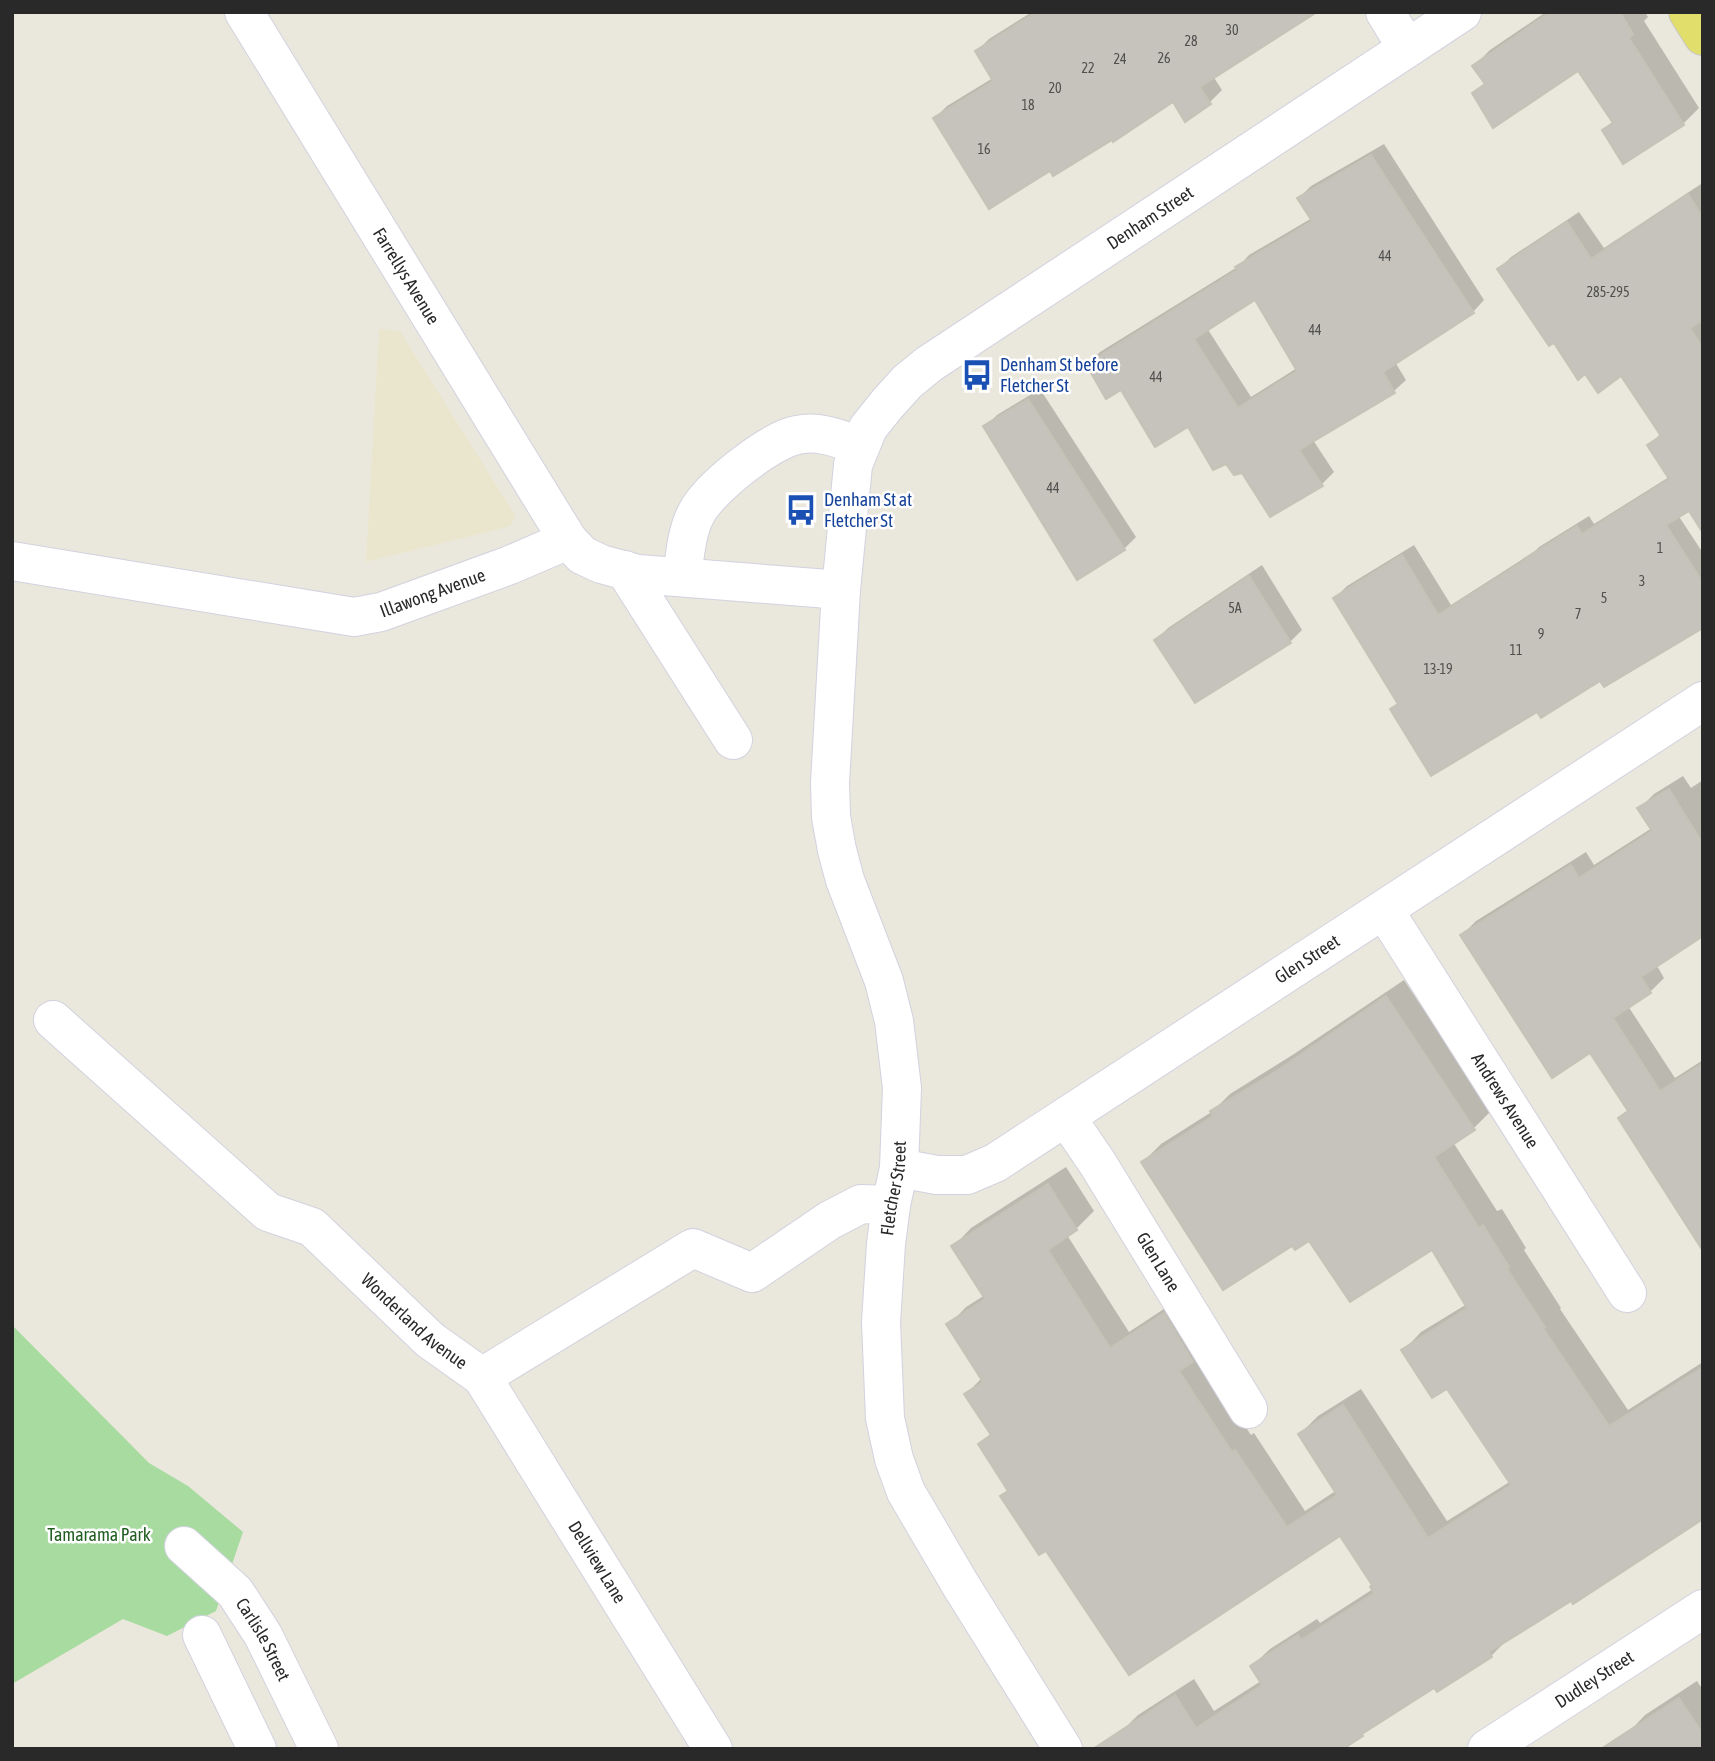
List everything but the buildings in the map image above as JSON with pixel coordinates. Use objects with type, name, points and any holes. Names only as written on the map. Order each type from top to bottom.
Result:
[{"type":"main road","points":[[1688,12],[1703,36]]},
{"type":"street","points":[[1385,12],[1408,48]]},
{"type":"street","name":"Denham Street","points":[[841,590],[853,465],[868,428],[907,382],[929,364],[1462,12]]},
{"type":"street","name":"Farrellys Avenue","points":[[256,17],[568,540]]},
{"type":"street","points":[[682,577],[687,540],[696,513],[716,488],[741,466],[781,440],[796,435],[830,435],[860,446]]},
{"type":"street","points":[[568,540],[582,555],[601,564],[638,574],[841,590]]},
{"type":"street","name":"Illawong Avenue","points":[[12,561],[354,617],[381,612],[510,565],[568,540]]},
{"type":"street","points":[[625,570],[733,740]]},
{"type":"street","name":"Fletcher Street","points":[[841,590],[830,783],[831,817],[845,880],[884,981],[894,1021],[902,1088],[899,1168],[886,1244],[881,1322],[885,1418],[894,1459],[906,1492],[1063,1749]]},
{"type":"street","name":"Glen Street","points":[[899,1168],[937,1175],[967,1175],[995,1163],[1703,701]]},
{"type":"street","name":"Andrews Avenue","points":[[1384,910],[1627,1293]]},
{"type":"street","name":"Wonderland Avenue","points":[[53,1020],[268,1212],[312,1227],[430,1340],[482,1377],[693,1248],[752,1273],[830,1220],[861,1204],[891,1205]]},
{"type":"street","name":"Glen Lane","points":[[1066,1117],[1098,1164],[1248,1409]]},
{"type":"street","name":"Dellview Lane","points":[[482,1377],[713,1749]]},
{"type":"street","name":"Carlisle Street","points":[[184,1546],[236,1592],[263,1635],[319,1749]]},
{"type":"street","name":"Dudley Street","points":[[1487,1749],[1703,1609]]},
{"type":"street","points":[[202,1635],[257,1749]]},
{"type":"shaded area","points":[[379,329],[400,331],[515,515],[512,524],[366,562]]},
{"type":"green space","name":"Tamarama Park","points":[[12,1325],[149,1463],[188,1486],[243,1532],[216,1611],[167,1636],[123,1619],[12,1684]]},
{"type":"place","name":"Denham St before Fletcher St","points":[[977,375]]},
{"type":"place","name":"Denham St at Fletcher St","points":[[801,510]]}]
